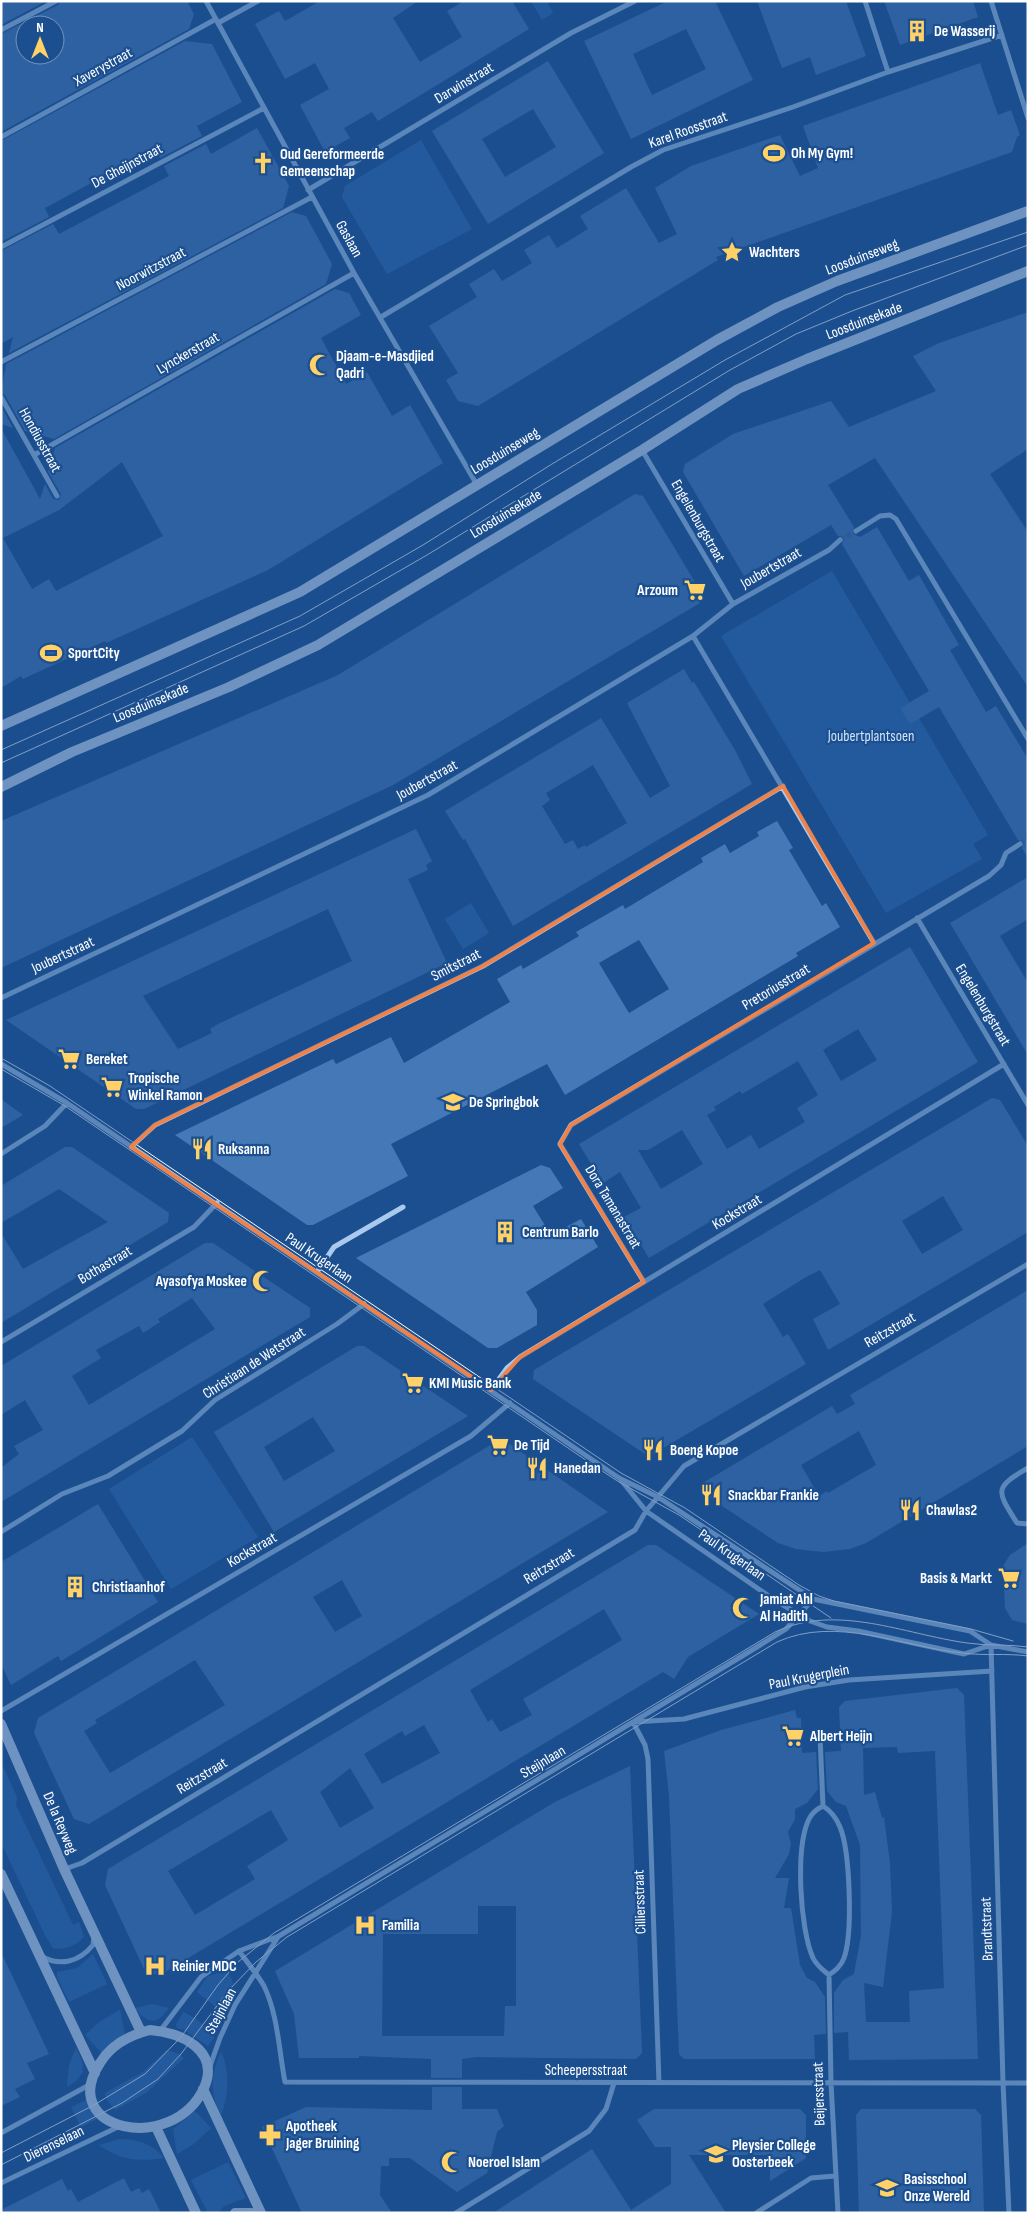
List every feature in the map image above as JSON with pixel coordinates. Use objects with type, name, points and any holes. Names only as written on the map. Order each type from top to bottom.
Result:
[{"type":"main road","name":"Loosduinseweg","points":[[1,726],[300,592],[708,345],[778,307],[837,282],[1028,211]]},
{"type":"main road","name":"Loosduinsekade","points":[[1,787],[72,752],[229,687],[318,645],[642,450],[738,389],[807,359],[1028,271]]},
{"type":"main road","name":"De la Reyweg","points":[[1,1724],[64,1870],[141,2032]]},
{"type":"main road","points":[[1,1874],[4,1887],[41,1956],[95,2073]]},
{"type":"main road","points":[[160,2030],[176,2034],[195,2045],[206,2061],[208,2074],[203,2090],[181,2116],[156,2127],[138,2129],[118,2127],[102,2117],[95,2108],[92,2097],[92,2084],[95,2073],[110,2051],[123,2041],[141,2032],[160,2030]]},
{"type":"main road","points":[[203,2090],[261,2213]]},
{"type":"main road","points":[[156,2127],[196,2213]]},
{"type":"main road","points":[[235,2213],[251,2213]]},
{"type":"street","points":[[1,30],[56,1]]},
{"type":"street","name":"Gaslaan","points":[[206,1],[354,273],[477,485]]},
{"type":"street","points":[[217,21],[258,1]]},
{"type":"street","name":"Darwinstraat","points":[[308,190],[571,33],[635,1]]},
{"type":"street","points":[[864,1],[888,72]]},
{"type":"street","points":[[991,1],[1028,118]]},
{"type":"street","name":"Xaverystraat","points":[[1,136],[217,21]]},
{"type":"street","name":"Karel Roosstraat","points":[[381,318],[631,167],[663,150],[793,107],[888,72],[1002,35]]},
{"type":"street","name":"De Gheijnstraat","points":[[1,246],[264,108]]},
{"type":"street","name":"Noorwitzstraat","points":[[1,362],[312,197]]},
{"type":"street","name":"Lynckerstraat","points":[[34,455],[354,273]]},
{"type":"street","name":"Hondiusstraat","points":[[1,397],[57,496]]},
{"type":"street","name":"Engelenburgstraat","points":[[642,450],[733,604]]},
{"type":"street","points":[[856,531],[880,516],[890,514],[896,519],[1028,740]]},
{"type":"street","name":"Joubertstraat","points":[[1,998],[428,795],[693,636],[733,604],[828,550],[840,540]]},
{"type":"street","points":[[693,636],[874,943]]},
{"type":"street","name":"Smitstraat","points":[[131,1147],[155,1125],[483,966],[783,786]]},
{"type":"street","name":"Pretoriusstraat","points":[[560,1144],[571,1125],[989,876],[1001,864],[1006,853],[1020,844]]},
{"type":"street","name":"Engelenburgstraat","points":[[917,918],[1028,1105]]},
{"type":"street","name":"Paul Krugerlaan","points":[[1,1064],[67,1103],[619,1478],[658,1497],[813,1599],[970,1630],[991,1645],[1028,1652]]},
{"type":"street","name":"Kockstraat","points":[[491,1390],[507,1368],[520,1357],[1004,1064]]},
{"type":"street","points":[[1,1154],[45,1126],[67,1103]]},
{"type":"street","name":"Dora Tamanastraat","points":[[560,1144],[644,1282]]},
{"type":"street","name":"Bothastraat","points":[[1,1342],[194,1227],[217,1204]]},
{"type":"street","points":[[317,1272],[334,1247],[403,1207]]},
{"type":"street","name":"Reitzstraat","points":[[64,1870],[82,1863],[635,1530],[646,1511],[684,1466],[1028,1264]]},
{"type":"street","name":"Christiaan de Wetstraat","points":[[1,1532],[62,1494],[108,1476],[182,1431],[215,1400],[337,1324],[364,1304]]},
{"type":"street","name":"Kockstraat","points":[[1,1711],[471,1436],[510,1403]]},
{"type":"street","points":[[1028,1468],[1006,1480],[1001,1497],[1017,1523],[1028,1524]]},
{"type":"street","name":"Paul Krugerlaan","points":[[619,1478],[646,1511],[799,1615],[827,1628],[858,1631],[964,1654],[991,1645]]},
{"type":"street","name":"Steijnlaan","points":[[160,2030],[201,1977],[239,1951],[279,1936],[777,1635],[813,1599]]},
{"type":"street","name":"Brandtstraat","points":[[991,1645],[1003,2083],[1009,2213]]},
{"type":"street","name":"Paul Krugerplein","points":[[633,1722],[684,1719],[805,1688],[849,1680],[992,1671]]},
{"type":"street","name":"Cilliersstraat","points":[[633,1722],[645,1745],[648,1759],[659,2083]]},
{"type":"street","points":[[820,1736],[823,1806]]},
{"type":"street","points":[[823,1806],[831,1811],[843,1838],[846,1852],[849,1919],[848,1942],[844,1959],[837,1969],[829,1975],[814,1960],[809,1944],[804,1922],[801,1857],[802,1841],[810,1817],[823,1806]]},
{"type":"street","points":[[41,1956],[55,1962],[77,1959],[93,1945],[94,1932]]},
{"type":"street","name":"Steijnlaan","points":[[208,2074],[220,2038],[235,2005],[256,1975],[279,1936]]},
{"type":"street","name":"Scheepersstraat","points":[[239,1951],[263,1985],[274,2018],[285,2082],[1028,2083]]},
{"type":"street","name":"Beijersstraat","points":[[829,1975],[831,2083],[838,2213]]},
{"type":"street","points":[[456,2213],[589,2131],[606,2109],[614,2083]]},
{"type":"street","points":[[1,2133],[92,2084]]},
{"type":"street","name":"Dierenselaan","points":[[1,2183],[118,2127]]},
{"type":"street","points":[[756,2213],[811,2178],[836,2176]]},
{"type":"highlighted area","points":[[783,786],[874,943],[571,1125],[560,1144],[644,1282],[520,1357],[491,1390],[131,1147],[155,1125],[483,966]]},
{"type":"green space","points":[[531,1],[547,1],[553,13],[542,20]]},
{"type":"green space","points":[[421,140],[472,229],[387,274],[342,197],[345,186]]},
{"type":"green space","name":"Joubertplantsoen","points":[[832,571],[988,835],[973,844],[982,859],[886,913],[721,636]]},
{"type":"green space","points":[[471,903],[489,933],[463,949],[445,919]]},
{"type":"green space","points":[[192,1437],[258,1537],[171,1589],[109,1489]]},
{"type":"green space","points":[[1,1762],[17,1797],[16,1805],[73,1925],[79,1922],[84,1937],[70,1947],[53,1948],[1,1843]]},
{"type":"green space","points":[[93,1954],[107,1984],[69,2002],[57,1977],[57,1972],[77,1968]]},
{"type":"green space","points":[[224,1971],[229,1975],[233,1985],[223,2013],[197,1992],[207,1977]]},
{"type":"green space","points":[[152,2004],[169,2008],[160,2018],[152,2021],[144,2018],[135,2008]]},
{"type":"green space","points":[[120,2010],[125,2035],[101,2052],[85,2035],[99,2022]]},
{"type":"green space","points":[[183,2012],[205,2026],[214,2038],[208,2046],[184,2030],[177,2028],[176,2025]]},
{"type":"green space","points":[[76,2048],[82,2061],[83,2072],[76,2081],[67,2087],[69,2065]]},
{"type":"green space","points":[[167,2050],[184,2058],[146,2093],[115,2110],[107,2100],[105,2093],[143,2072]]},
{"type":"green space","points":[[221,2051],[226,2067],[227,2091],[221,2115],[213,2091],[213,2076]]},
{"type":"green space","points":[[86,2100],[97,2119],[81,2127],[71,2107]]},
{"type":"green space","points":[[195,2111],[211,2128],[194,2144],[177,2154],[173,2129]]},
{"type":"green space","points":[[120,2139],[144,2143],[155,2149],[164,2158],[130,2159],[114,2154],[99,2145]]},
{"type":"green space","points":[[228,2162],[246,2198],[224,2206],[218,2213],[208,2213],[191,2180]]},
{"type":"building","points":[[1,1],[46,1],[20,15],[15,15],[15,18],[1,25]]},
{"type":"building","points":[[60,1],[187,1],[194,14],[189,29],[1,132],[1,34],[15,27],[15,65],[65,65],[65,15],[38,15],[58,5]]},
{"type":"building","points":[[320,1],[418,1],[393,18],[420,62],[462,37],[447,11],[464,1],[512,1],[529,29],[378,121],[372,112],[344,128],[350,138],[325,152],[300,105],[329,89],[315,63],[285,79],[255,24],[279,11],[285,21]]},
{"type":"building","points":[[668,1],[715,1],[753,80],[631,139],[584,41]],"holes":[[[686,29],[706,69],[652,95],[633,54]]]},
{"type":"building","points":[[757,1],[846,1],[866,56],[816,75],[810,57],[782,68]]},
{"type":"building","name":"De Wasserij","points":[[884,1],[973,1],[978,17],[900,45]]},
{"type":"building","points":[[185,41],[212,44],[242,102],[197,126],[202,136],[160,158],[154,149],[45,208],[49,217],[1,242],[1,141]]},
{"type":"building","points":[[548,61],[604,153],[488,224],[432,131]],"holes":[[[533,109],[556,147],[505,177],[482,139]]]},
{"type":"building","points":[[980,63],[998,115],[1011,110],[1020,135],[1017,137],[1012,152],[716,257],[718,260],[478,406],[458,401],[446,380],[458,373],[429,326],[477,297],[469,284],[494,269],[502,281],[532,263],[524,250],[549,235],[557,248],[588,229],[580,216],[626,188],[659,243],[677,234],[655,188],[691,166],[780,135],[800,176],[818,168],[803,126]]},
{"type":"building","points":[[257,128],[289,186],[283,208],[9,353],[13,337],[1,344],[1,251],[53,224],[59,234],[169,176],[164,166],[206,144],[211,154]]},
{"type":"building","points":[[292,212],[306,216],[332,264],[326,284],[54,439],[25,431],[5,395],[1,393],[6,364]]},
{"type":"building","points":[[335,289],[349,293],[361,315],[321,338],[346,384],[367,372],[392,416],[410,405],[443,463],[268,570],[23,679],[21,676],[1,688],[1,428],[40,499],[45,484],[53,499],[59,500],[61,494],[48,472],[55,448]],"holes":[[[122,462],[163,536],[56,591],[49,579],[32,589],[3,538],[59,510]]]},
{"type":"building","points":[[1028,312],[1028,449],[990,474],[1028,532],[1028,687],[875,458],[828,485],[854,527],[853,534],[860,537],[877,527],[909,581],[919,575],[959,645],[950,650],[986,712],[996,706],[1028,759],[1028,858],[1022,848],[1024,842],[1018,840],[939,707],[910,724],[900,708],[929,691],[842,544],[844,537],[838,536],[831,525],[744,576],[683,472],[685,464],[733,434],[831,401],[849,427],[936,391],[913,356],[939,343]]},
{"type":"building","points":[[1,406],[13,428],[1,424]]},
{"type":"building","points":[[635,494],[643,496],[674,547],[702,594],[700,603],[393,785],[1,968],[1,821],[338,675]]},
{"type":"building","points":[[684,669],[692,683],[694,682],[735,750],[752,784],[513,926],[465,839],[463,840],[445,811],[601,718],[650,798],[670,786],[627,703]],"holes":[[[593,765],[627,823],[586,847],[585,845],[578,849],[573,840],[565,844],[542,806],[550,800],[546,793]]]},
{"type":"building","points":[[777,821],[793,848],[789,850],[822,906],[826,903],[840,927],[796,953],[798,956],[565,1095],[547,1064],[391,1144],[408,1176],[313,1225],[307,1225],[175,1135],[333,1059],[336,1064],[391,1037],[404,1063],[510,1002],[497,979],[521,965],[523,969],[579,936],[576,932],[623,905],[625,909],[703,862],[701,858],[725,844],[730,853],[759,836],[757,832]],"holes":[[[639,940],[669,989],[629,1013],[599,963]]]},
{"type":"building","points":[[416,829],[432,861],[426,865],[428,870],[408,879],[447,963],[144,1109],[136,1109],[6,1020]],"holes":[[[328,909],[352,961],[218,1024],[210,1029],[212,1033],[178,1049],[143,996]]]},
{"type":"building","points":[[1028,877],[1028,919],[1000,936],[1028,983],[1028,1055],[950,923]]},
{"type":"building","points":[[910,947],[978,1062],[649,1258],[624,1217],[641,1208],[620,1172],[603,1183],[579,1144]],"holes":[[[858,1029],[877,1060],[841,1081],[823,1050]],[[798,1061],[818,1095],[797,1108],[805,1122],[759,1149],[751,1135],[727,1149],[707,1115],[716,1110],[714,1107],[740,1091],[742,1094]],[[682,1130],[703,1164],[661,1189],[638,1150],[648,1150]]]},
{"type":"building","points":[[992,1098],[1000,1100],[1028,1146],[1028,1232],[828,1350],[813,1319],[840,1304],[820,1270],[806,1277],[763,1304],[783,1337],[788,1334],[806,1364],[653,1454],[645,1454],[533,1379],[534,1370]],"holes":[[[943,1196],[963,1230],[922,1254],[902,1221]]]},
{"type":"building","points":[[1,1099],[23,1115],[1,1128]]},
{"type":"building","points":[[65,1147],[72,1147],[169,1213],[168,1222],[1,1323],[1,1233],[23,1269],[108,1222],[59,1189],[1,1223],[1,1186]]},
{"type":"building","points":[[541,1165],[550,1168],[563,1188],[533,1206],[551,1235],[581,1219],[598,1247],[526,1292],[537,1310],[537,1325],[497,1348],[488,1348],[356,1258]]},
{"type":"building","points":[[205,1243],[213,1243],[310,1308],[310,1317],[1,1502],[1,1468],[19,1454],[14,1446],[43,1430],[25,1400],[1,1415],[1,1366]],"holes":[[[192,1298],[215,1329],[89,1405],[72,1376],[101,1358],[96,1350],[139,1326],[143,1333],[160,1322],[158,1319]]]},
{"type":"building","points":[[1028,1290],[1028,1446],[866,1543],[850,1549],[823,1552],[796,1549],[778,1543],[701,1492],[701,1484],[832,1406],[837,1414],[855,1404],[850,1395]],"holes":[[[859,1431],[876,1465],[828,1493],[827,1491],[819,1496],[801,1465]]]},
{"type":"building","points":[[357,1346],[364,1346],[468,1416],[274,1532],[214,1432]],"holes":[[[313,1417],[335,1451],[284,1481],[264,1447]]]},
{"type":"building","points":[[497,1441],[505,1441],[608,1512],[89,1824],[74,1819],[34,1733],[38,1718]],"holes":[[[342,1580],[362,1616],[335,1632],[313,1597]],[[195,1660],[225,1705],[110,1773],[84,1731],[97,1723],[95,1720]]]},
{"type":"building","name":"Christiaanhof","points":[[98,1504],[158,1602],[61,1661],[58,1656],[11,1685],[1,1664],[1,1562]]},
{"type":"building","points":[[1028,1543],[1028,1624],[1012,1620],[1005,1608],[1003,1566],[1010,1555]]},
{"type":"building","points":[[648,1545],[656,1545],[759,1614],[688,1657],[674,1679],[663,1672],[160,1975],[145,1971],[105,1885],[108,1869]],"holes":[[[604,1609],[622,1640],[523,1699],[532,1715],[500,1732],[492,1719],[488,1722],[470,1690]],[[424,1725],[440,1753],[382,1784],[364,1754],[402,1731],[405,1736]],[[350,1768],[374,1808],[340,1828],[320,1792]],[[271,1810],[288,1840],[247,1866],[255,1879],[195,1915],[168,1871]]]},
{"type":"building","points":[[957,1688],[964,1695],[978,2059],[849,2060],[848,2032],[834,2033],[834,1993],[843,1980],[854,1974],[861,1935],[860,1845],[846,1806],[836,1802],[827,1791],[825,1752],[841,1751],[839,1707],[845,1701]],"holes":[[[897,1747],[898,1753],[935,1751],[944,1988],[909,1991],[910,2022],[866,2022],[864,1983],[883,1987],[892,1912],[890,1863],[884,1817],[882,1818],[875,1792],[864,1795],[863,1748]]]},
{"type":"building","points":[[795,1710],[797,1718],[801,1718],[802,1753],[816,1752],[818,1789],[807,1803],[795,1809],[795,1819],[788,1832],[791,1844],[789,1854],[775,1878],[789,1878],[784,1908],[791,1908],[800,1965],[807,1978],[815,1982],[825,1997],[826,2034],[814,2035],[815,2059],[684,2059],[679,2054],[669,1795],[664,1751],[721,1730]]},
{"type":"building","points":[[630,1766],[642,2053],[636,2059],[477,2057],[462,2059],[462,2078],[431,2078],[431,2059],[359,2056],[359,2058],[299,2058],[294,2014],[275,1971],[555,1802]],"holes":[[[478,1906],[516,1906],[516,2006],[505,2006],[504,2036],[382,2036],[383,1934],[478,1934]]]},
{"type":"building","points":[[1,1952],[49,2054],[27,2063],[35,2079],[15,2089],[20,2097],[1,2106]]},
{"type":"building","points":[[432,2087],[462,2087],[462,2109],[497,2109],[504,2126],[497,2132],[487,2173],[457,2192],[410,2158],[389,2158],[389,2166],[381,2166],[380,2195],[392,2213],[302,2213],[262,2127],[306,2107],[432,2110]]},
{"type":"building","points":[[654,2109],[800,2109],[806,2115],[806,2158],[770,2181],[770,2155],[689,2155],[726,2213],[493,2213],[592,2149],[631,2210],[671,2184],[671,2147],[655,2147],[637,2120]]},
{"type":"building","points":[[861,2109],[975,2109],[981,2115],[984,2213],[859,2213],[856,2115]]},
{"type":"building","points":[[124,2178],[131,2192],[139,2188],[142,2193],[149,2189],[161,2213],[1,2213],[1,2210],[62,2179],[68,2191],[71,2189],[78,2202]]},
{"type":"tunnel","points":[[840,540],[856,531]]},
{"type":"tunnel","points":[[1020,844],[1028,839]]},
{"type":"tram line","points":[[1,750],[300,616],[423,545],[552,464],[725,360],[845,295],[1028,232]]},
{"type":"tram line","points":[[1,763],[304,626],[427,555],[730,370],[796,334],[1028,245]]},
{"type":"tram line","points":[[1,1058],[50,1086],[621,1473],[685,1508],[799,1585],[819,1596],[834,1601],[971,1629],[1013,1641]]},
{"type":"tram line","points":[[1,1069],[65,1106],[596,1467],[679,1515],[831,1618]]},
{"type":"tram line","points":[[1,2153],[94,2105],[145,2074],[181,2037],[218,1985],[238,1962],[274,1933],[775,1632],[798,1624],[822,1620],[846,1620],[870,1623],[967,1643],[1028,1647]]},
{"type":"tram line","points":[[1,2165],[122,2103],[158,2079],[181,2054],[228,1991],[256,1962],[287,1937],[777,1642],[800,1634],[823,1631],[846,1632],[940,1650],[1028,1656]]},
{"type":"place","name":"De Wasserij","points":[[917,31]]},
{"type":"place","name":"Oh My Gym!","points":[[774,153]]},
{"type":"place","name":"Oud Gereformeerde Gemeenschap","points":[[263,163]]},
{"type":"place","name":"Wachters","points":[[732,252]]},
{"type":"place","name":"Djaam-e-Masdjied Qadri","points":[[320,365]]},
{"type":"place","name":"Arzoum","points":[[695,590]]},
{"type":"place","name":"SportCity","points":[[51,653]]},
{"type":"place","name":"Bereket","points":[[69,1059]]},
{"type":"place","name":"Tropische Winkel Ramon","points":[[112,1087]]},
{"type":"place","name":"De Springbok","points":[[453,1102]]},
{"type":"place","name":"Ruksanna","points":[[202,1149]]},
{"type":"place","name":"Centrum Barlo","points":[[505,1232]]},
{"type":"place","name":"Ayasofya Moskee","points":[[263,1281]]},
{"type":"place","name":"KMI Music Bank","points":[[413,1383]]},
{"type":"place","name":"De Tijd","points":[[498,1445]]},
{"type":"place","name":"Boeng Kopoe","points":[[653,1450]]},
{"type":"place","name":"Hanedan","points":[[537,1468]]},
{"type":"place","name":"Snackbar Frankie","points":[[711,1495]]},
{"type":"place","name":"Chawlas2","points":[[910,1510]]},
{"type":"place","name":"Basis & Markt","points":[[1009,1578]]},
{"type":"place","name":"Christiaanhof","points":[[75,1587]]},
{"type":"place","name":"Jamiat Ahl Al Hadith","points":[[743,1608]]},
{"type":"place","name":"Albert Heijn","points":[[793,1736]]},
{"type":"place","name":"Familia","points":[[365,1925]]},
{"type":"place","name":"Reinier MDC","points":[[155,1966]]},
{"type":"place","name":"Apotheek Jager Bruining","points":[[270,2135]]},
{"type":"place","name":"Pleysier College Oosterbeek","points":[[716,2154]]},
{"type":"place","name":"Noeroel Islam","points":[[452,2162]]},
{"type":"place","name":"Basisschool Onze Wereld","points":[[887,2188]]}]
